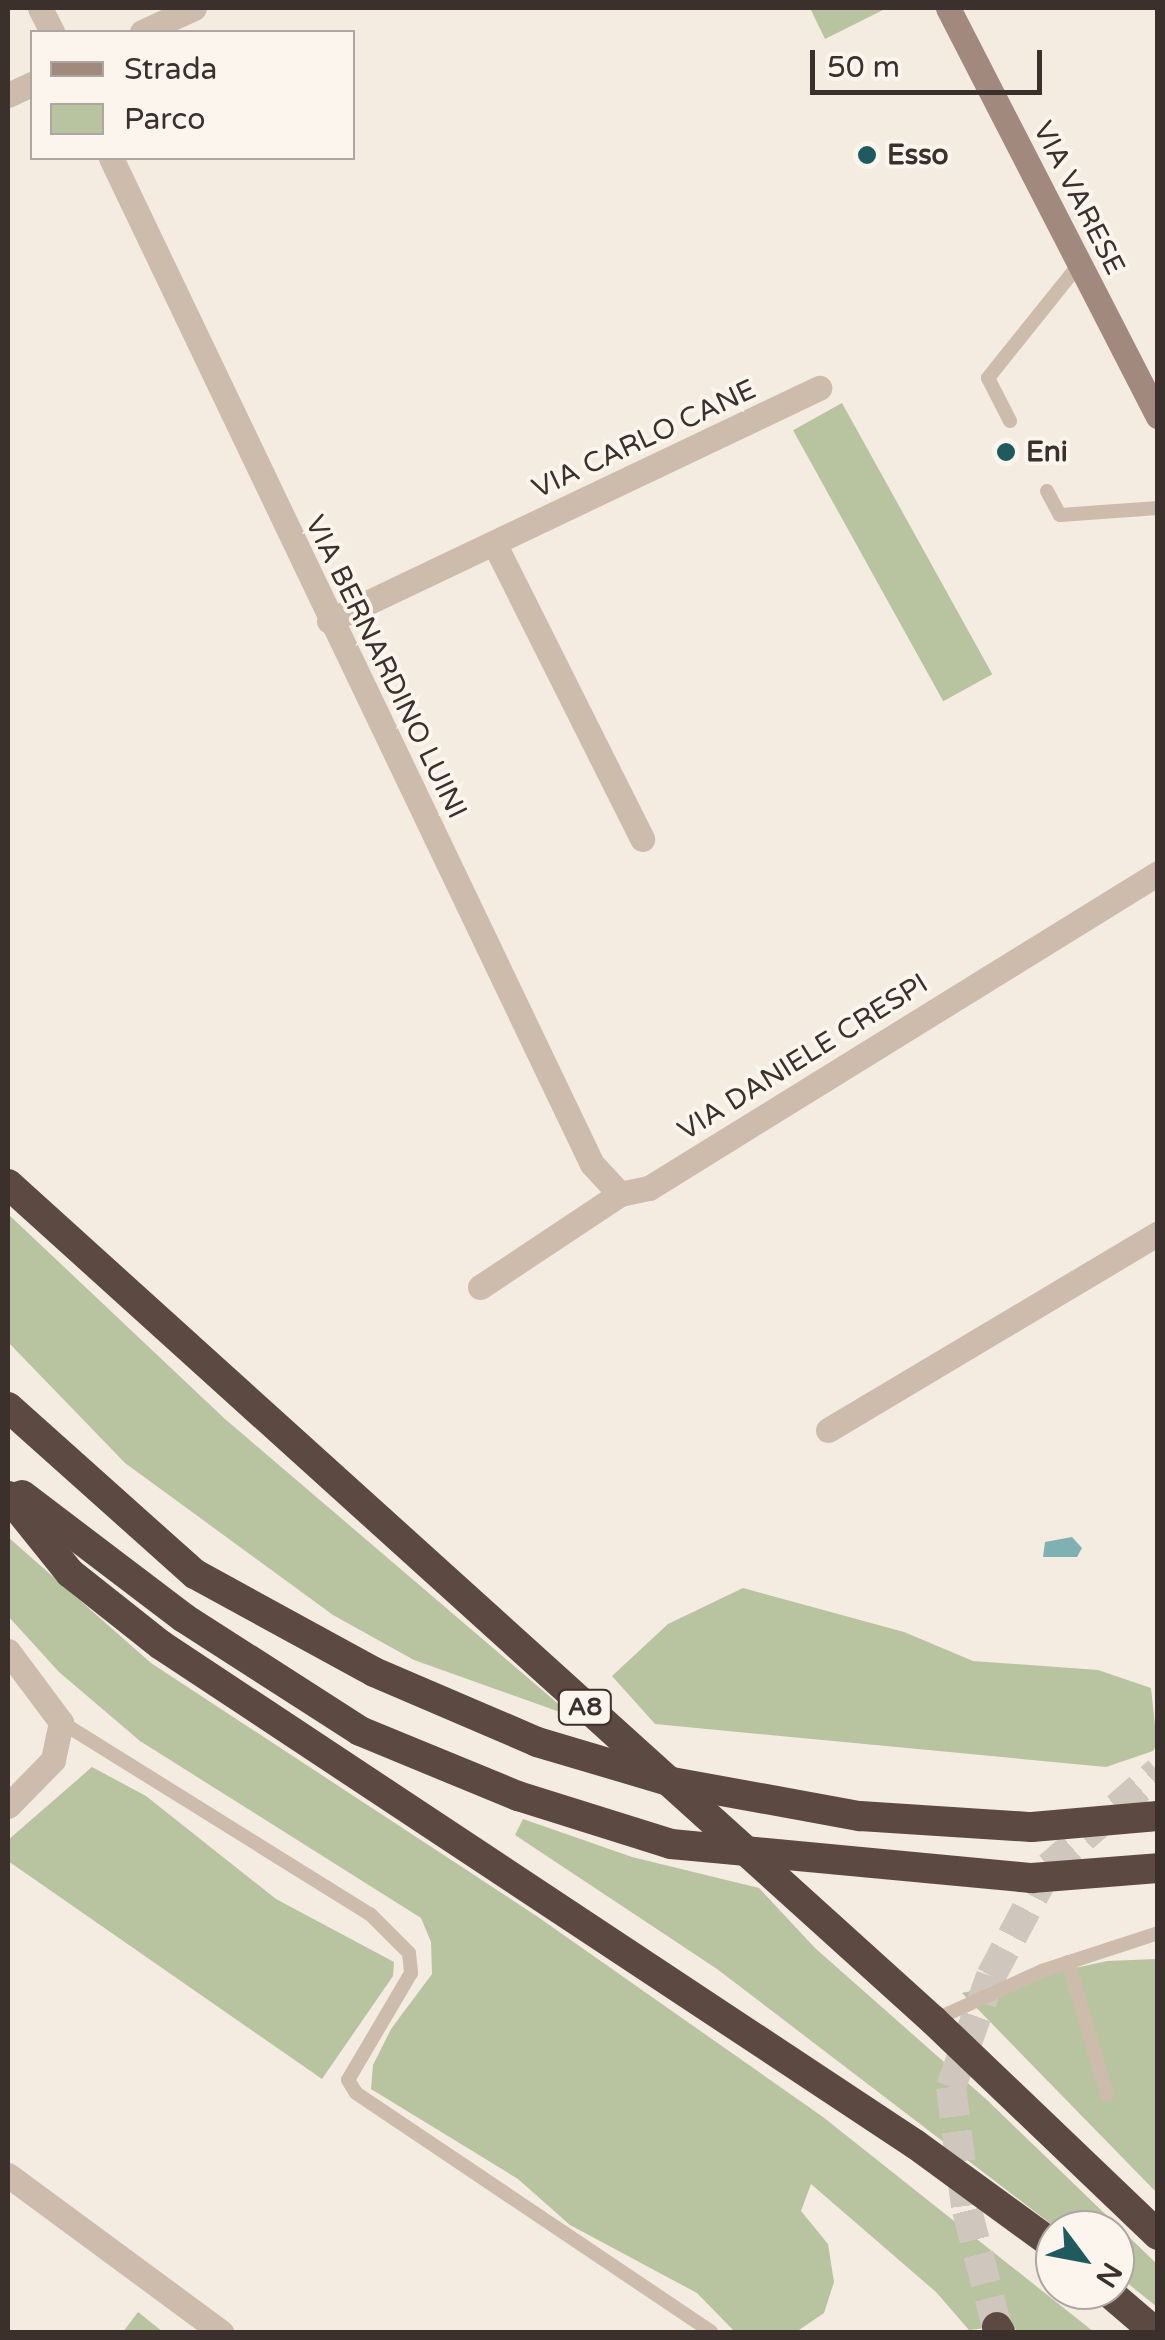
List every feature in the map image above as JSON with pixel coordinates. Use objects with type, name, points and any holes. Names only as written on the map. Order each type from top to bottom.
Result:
[{"type":"highway","name":"A8","points":[[8,1184],[933,2020],[1158,2235]]},
{"type":"highway","points":[[8,1407],[196,1574],[374,1672],[537,1742],[672,1782],[860,1816],[1032,1827],[1158,1816]]},
{"type":"highway","points":[[8,1484],[184,1618],[360,1731],[518,1796],[671,1844],[1032,1878],[1158,1868]]},
{"type":"highway","points":[[8,1496],[70,1574],[161,1645],[915,2144],[1035,2231]]},
{"type":"highway","points":[[1129,2310],[1155,2332]]},
{"type":"main road","name":"VIA VARESE","points":[[948,8],[1158,416]]},
{"type":"street","points":[[146,30],[194,8]]},
{"type":"street","name":"VIA BERNARDINO LUINI","points":[[111,160],[592,1164],[620,1194]]},
{"type":"street","name":"VIA CARLO CANE","points":[[329,621],[819,388]]},
{"type":"street","points":[[494,543],[642,840]]},
{"type":"street","name":"VIA DANIELE CRESPI","points":[[480,1287],[620,1194],[649,1188],[1158,873]]},
{"type":"street","points":[[828,1430],[1158,1233]]},
{"type":"street","points":[[8,1651],[61,1722],[53,1760],[8,1806]]},
{"type":"street","points":[[8,2174],[221,2332]]},
{"type":"lane","points":[[1010,421],[988,378],[1080,263]]},
{"type":"lane","points":[[1048,491],[1060,515],[1158,508]]},
{"type":"lane","points":[[61,1722],[370,1914],[409,1953],[411,1974],[348,2080],[356,2092],[712,2332]]},
{"type":"lane","points":[[933,2020],[1068,1962],[1158,1933]]},
{"type":"lane","points":[[1068,1962],[1107,2094]]},
{"type":"green space","points":[[810,8],[887,8],[825,39]]},
{"type":"green space","points":[[842,403],[992,674],[943,701],[793,430]]},
{"type":"green space","points":[[8,1214],[225,1419],[562,1707],[557,1711],[414,1660],[333,1615],[125,1463],[8,1342]]},
{"type":"green space","points":[[8,1537],[151,1663],[538,1917],[823,2117],[1035,2285],[1035,2310],[1066,2310],[1094,2332],[1018,2332],[1012,2325],[969,2330],[936,2292],[811,2184],[801,2211],[828,2244],[834,2282],[824,2313],[796,2332],[735,2332],[697,2293],[570,2225],[518,2179],[371,2089],[373,2065],[391,2029],[432,1974],[431,1942],[421,1918],[140,1741],[59,1672],[8,1616]]},
{"type":"green space","points":[[743,1588],[904,1632],[973,1661],[1098,1670],[1151,1688],[1157,1744],[1153,1751],[1106,1767],[655,1724],[612,1676],[668,1624]]},
{"type":"green space","points":[[92,1767],[146,1796],[276,1899],[394,1962],[393,1976],[322,2079],[8,1861],[8,1840]]},
{"type":"green space","points":[[523,1819],[632,1857],[759,1888],[815,1948],[987,2100],[1101,2210],[1035,2212],[717,1969],[515,1835]]},
{"type":"green space","points":[[1157,1959],[1157,2193],[962,1993],[1107,1961]]},
{"type":"green space","points":[[1135,2243],[1157,2264],[1157,2307],[1135,2289]]},
{"type":"green space","points":[[138,2312],[163,2332],[123,2332]]},
{"type":"water","points":[[1072,1537],[1082,1548],[1077,1557],[1043,1557],[1045,1542]]},
{"type":"tunnel","points":[[997,2327],[966,2206],[951,2087],[991,1976],[1049,1867],[1158,1772]]},
{"type":"place","name":"Esso","points":[[867,155]]},
{"type":"place","name":"Eni","points":[[1006,452]]}]
